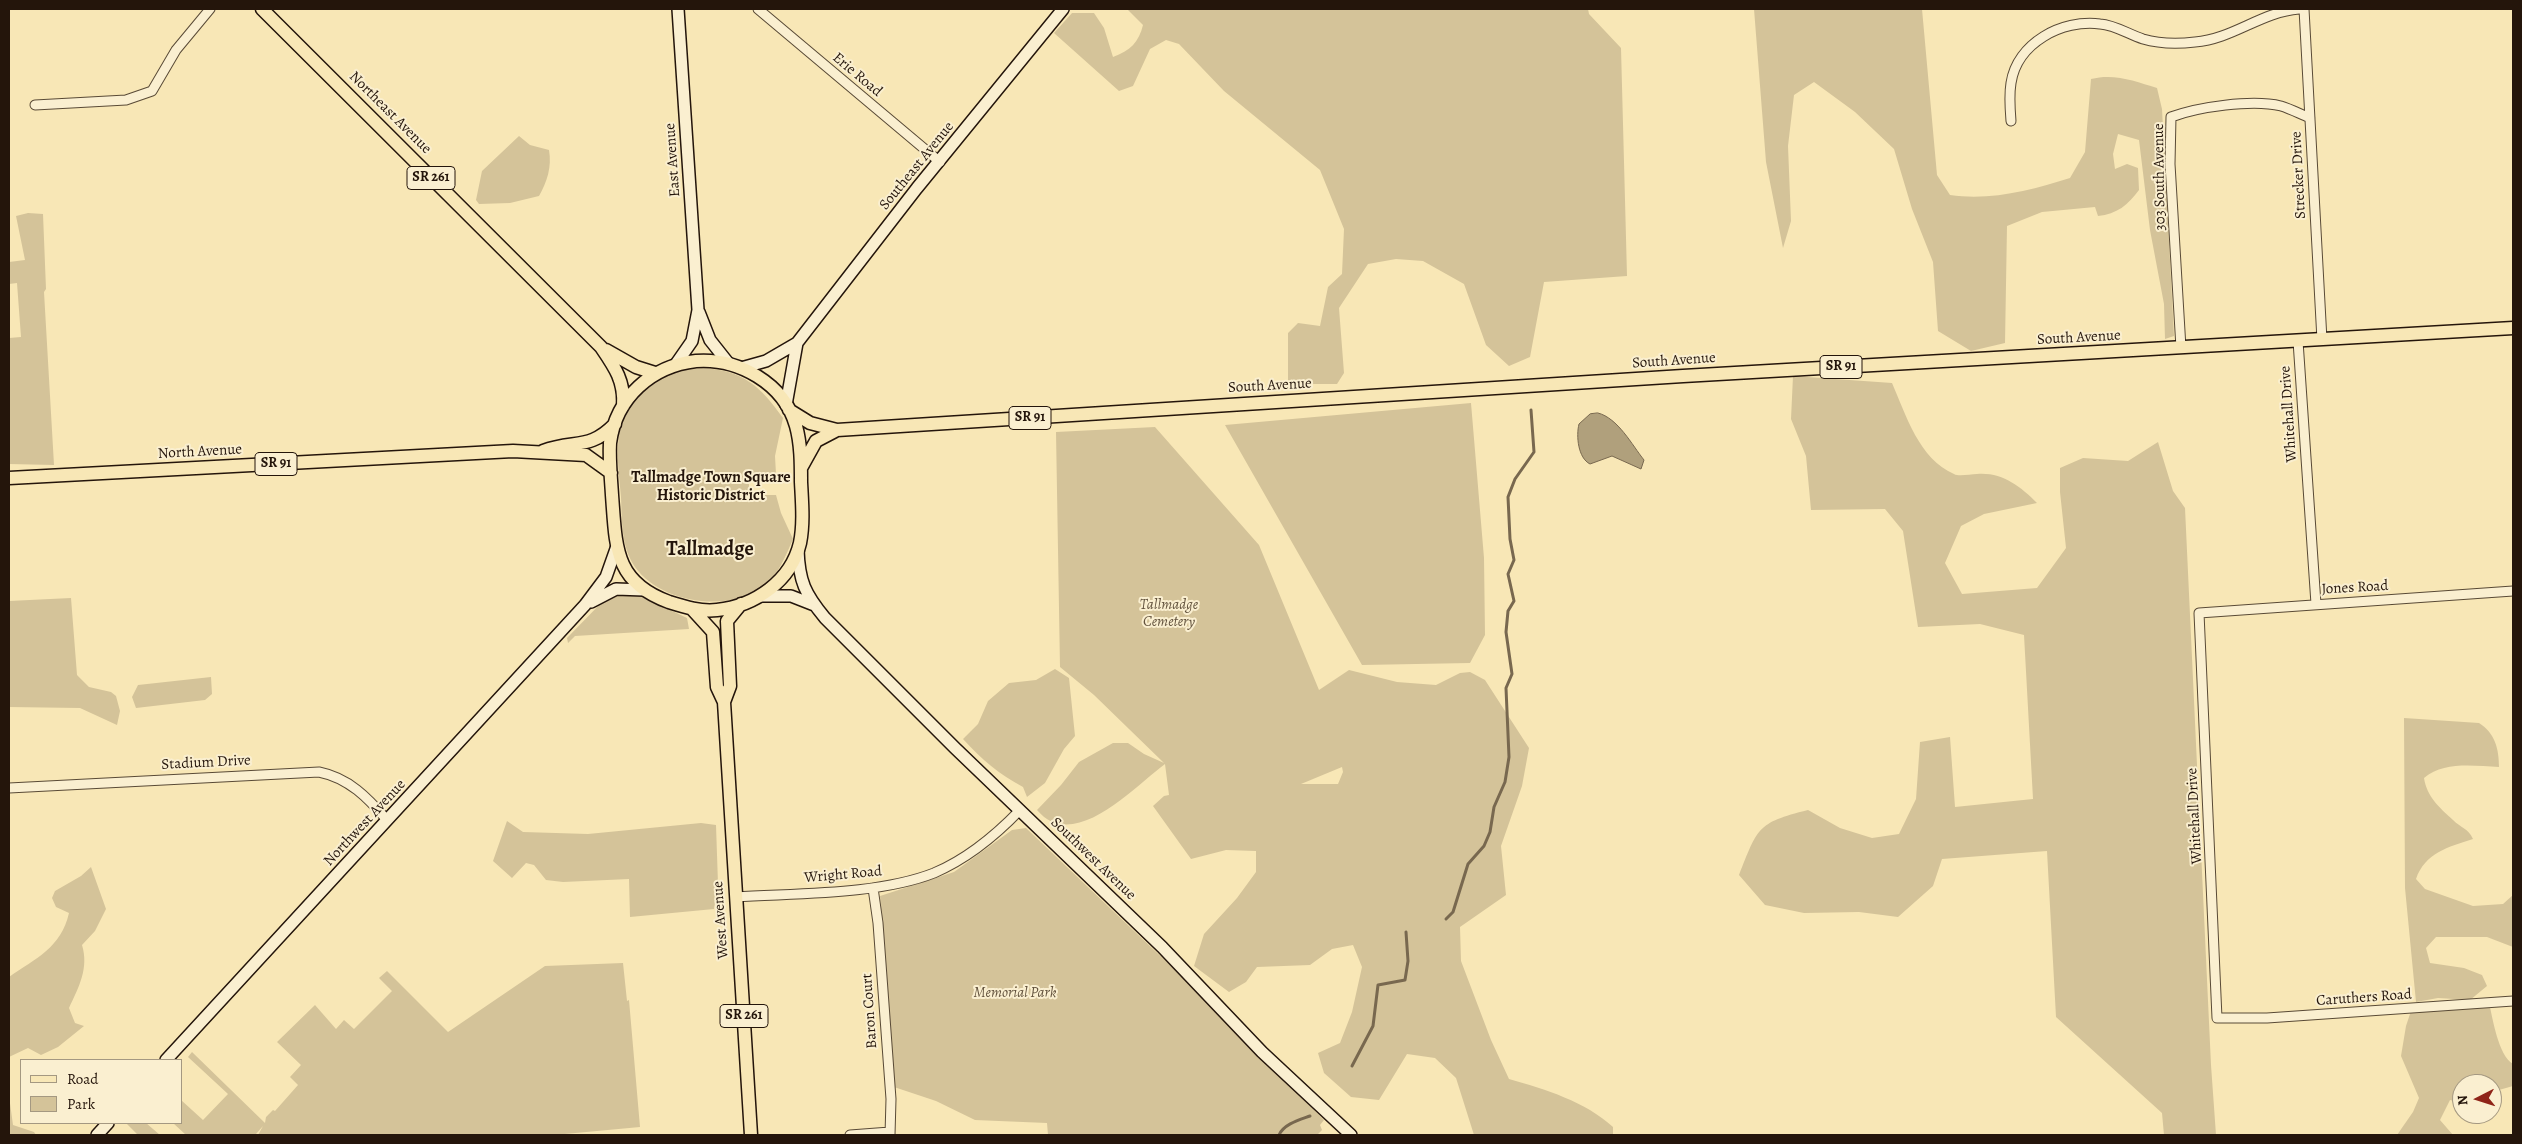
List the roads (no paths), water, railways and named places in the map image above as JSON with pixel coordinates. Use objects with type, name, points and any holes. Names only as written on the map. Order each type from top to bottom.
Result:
[{"type":"main road","name":"Northeast Avenue","points":[[262,9],[601,347],[620,377],[623,390],[623,406]]},
{"type":"main road","name":"South Avenue","points":[[788,408],[810,424],[837,430],[1169,408],[2513,328]]},
{"type":"main road","name":"Northeast Avenue","points":[[601,347],[631,365],[655,373]]},
{"type":"main road","name":"SR 91","points":[[615,424],[623,406],[635,389],[655,373],[676,364],[702,360],[735,366],[765,381],[788,408]]},
{"type":"main road","points":[[788,408],[798,434],[801,469]]},
{"type":"main road","points":[[611,473],[610,445],[615,424]]},
{"type":"main road","name":"North Avenue","points":[[542,452],[557,446],[598,439],[615,424]]},
{"type":"main road","name":"South Avenue","points":[[801,469],[816,441],[837,430]]},
{"type":"main road","name":"North Avenue","points":[[9,478],[508,452],[586,455],[611,473]]},
{"type":"main road","name":"SR 91","points":[[611,473],[617,546],[625,571],[644,590],[692,609],[718,610],[741,604],[760,596],[783,576],[798,548],[802,519],[801,469]]},
{"type":"main road","name":"West Avenue","points":[[724,702],[730,686],[727,622],[741,604]]},
{"type":"main road","name":"West Avenue","points":[[692,609],[713,632],[717,687],[724,702],[751,1135]]},
{"type":"street","points":[[35,105],[126,100],[152,91],[176,50],[210,9]]},
{"type":"street","name":"East Avenue","points":[[676,364],[692,341],[698,310],[678,9]]},
{"type":"street","name":"Erie Road","points":[[758,9],[940,162]]},
{"type":"street","name":"Southeast Avenue","points":[[735,366],[766,362],[797,343],[1063,9]]},
{"type":"street","points":[[2011,121],[2011,83],[2018,65],[2037,42],[2055,30],[2074,24],[2098,23],[2160,42],[2198,42],[2216,39],[2238,31],[2271,13],[2298,9]]},
{"type":"street","name":"Strecker Drive","points":[[2304,9],[2322,340]]},
{"type":"street","name":"303 South Avenue","points":[[2181,348],[2170,164],[2171,117],[2188,110],[2246,104],[2280,106],[2310,118]]},
{"type":"street","name":"East Avenue","points":[[698,310],[710,340],[735,366]]},
{"type":"street","name":"Whitehall Drive","points":[[2298,341],[2316,604]]},
{"type":"street","name":"Southeast Avenue","points":[[788,408],[797,343]]},
{"type":"street","name":"Northwest Avenue","points":[[167,1059],[585,605],[606,577],[617,546]]},
{"type":"street","name":"Southwest Avenue","points":[[798,548],[801,582],[814,606],[955,748],[1162,947],[1262,1052],[1351,1135]]},
{"type":"street","name":"Northwest Avenue","points":[[585,605],[616,589],[644,590]]},
{"type":"street","name":"Jones Road","points":[[2199,613],[2513,592]]},
{"type":"street","name":"Southwest Avenue","points":[[760,596],[791,596],[814,606]]},
{"type":"street","name":"Whitehall Drive","points":[[2199,613],[2217,1018]]},
{"type":"street","name":"Stadium Drive","points":[[9,788],[319,772],[335,776],[357,789],[387,820]]},
{"type":"street","name":"Wright Road","points":[[736,897],[873,888],[934,872],[964,857],[987,841],[1020,810]]},
{"type":"street","name":"Baron Court","points":[[873,888],[878,923],[891,1099],[890,1134]]},
{"type":"street","name":"Caruthers Road","points":[[2217,1018],[2267,1018],[2513,1001]]},
{"type":"street","points":[[97,1135],[107,1124]]},
{"type":"street","points":[[850,1135],[890,1134]]},
{"type":"waterway","points":[[1446,919],[1453,912],[1468,864],[1484,846],[1490,832],[1494,807],[1505,782],[1509,757],[1506,688],[1512,674],[1506,632],[1508,611],[1514,601],[1508,574],[1514,560],[1510,539],[1508,497],[1515,479],[1534,452],[1531,410]]},
{"type":"waterway","points":[[1352,1066],[1373,1026],[1378,985],[1405,980],[1408,961],[1406,932]]},
{"type":"waterway","points":[[1279,1135],[1288,1125],[1310,1116]]},
{"type":"district","name":"Tallmadge Town Square Historic District","points":[[711,487]]},
{"type":"district","name":"Tallmadge","points":[[710,550]]},
{"type":"park label","name":"Tallmadge Cemetery","points":[[1169,614]]},
{"type":"park label","name":"Memorial Park","points":[[1015,993]]}]
